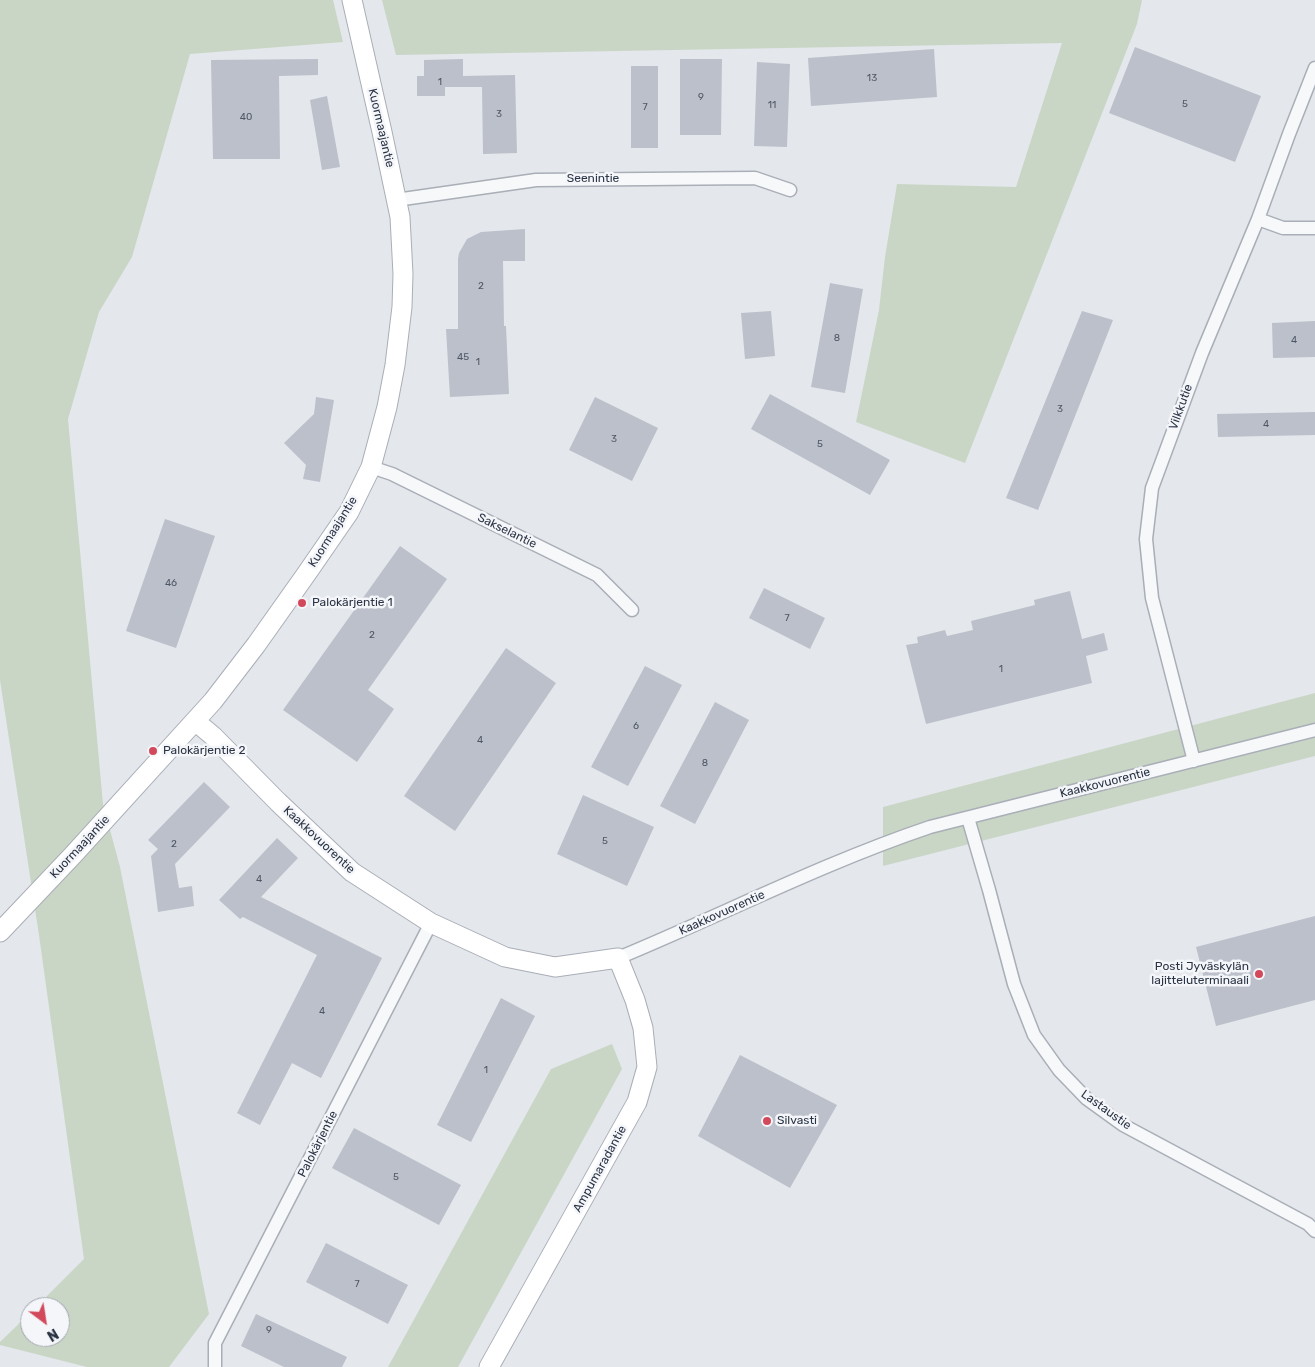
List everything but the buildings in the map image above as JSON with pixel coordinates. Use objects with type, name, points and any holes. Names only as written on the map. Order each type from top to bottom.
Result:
[{"type":"street","name":"Kuormaajantie","points":[[0,932],[195,721],[238,668],[349,512],[371,467],[387,407],[395,365],[402,307],[403,258],[400,217],[352,0]]},
{"type":"street","name":"Vilkkutie","points":[[1194,761],[1152,598],[1146,539],[1152,488],[1202,353],[1258,219],[1315,68]]},
{"type":"street","name":"Seenintie","points":[[396,200],[536,180],[755,178],[790,190]]},
{"type":"street","points":[[1258,219],[1283,228],[1315,228]]},
{"type":"street","name":"Sakselantie","points":[[371,467],[392,474],[597,575],[632,610]]},
{"type":"street","name":"Kaakkovuorentie","points":[[195,721],[213,736],[278,802],[352,872],[431,923],[505,957],[555,967],[618,958],[824,868],[930,827],[1315,730]]},
{"type":"street","name":"Lastaustie","points":[[968,818],[1014,984],[1034,1035],[1059,1070],[1087,1099],[1123,1125],[1308,1224],[1315,1231]]},
{"type":"street","name":"Palokärjentie","points":[[215,1367],[215,1343],[431,923]]},
{"type":"street","name":"Ampumaradantie","points":[[489,1367],[637,1102],[647,1067],[644,1028],[618,958]]},
{"type":"green space","points":[[0,0],[333,0],[343,42],[190,54],[132,257],[99,312],[68,419],[103,804],[120,867],[209,1314],[169,1367],[87,1367],[0,1345],[0,1342],[20,1323],[20,1347],[70,1347],[70,1297],[46,1297],[84,1259],[39,935],[0,680]]},
{"type":"green space","points":[[382,0],[1142,0],[1137,24],[965,463],[856,422],[879,310],[885,257],[897,184],[1016,187],[1062,43],[396,55]]},
{"type":"green space","points":[[1315,693],[1315,756],[883,866],[883,807]]},
{"type":"green space","points":[[612,1044],[622,1069],[458,1367],[388,1367],[551,1069]]},
{"type":"place","name":"Palokärjentie 1","points":[[302,603]]},
{"type":"place","name":"Palokärjentie 2","points":[[153,751]]},
{"type":"place","name":"Posti Jyväskylän lajitteluterminaali","points":[[1259,974]]},
{"type":"place","name":"Silvasti","points":[[767,1121]]}]
